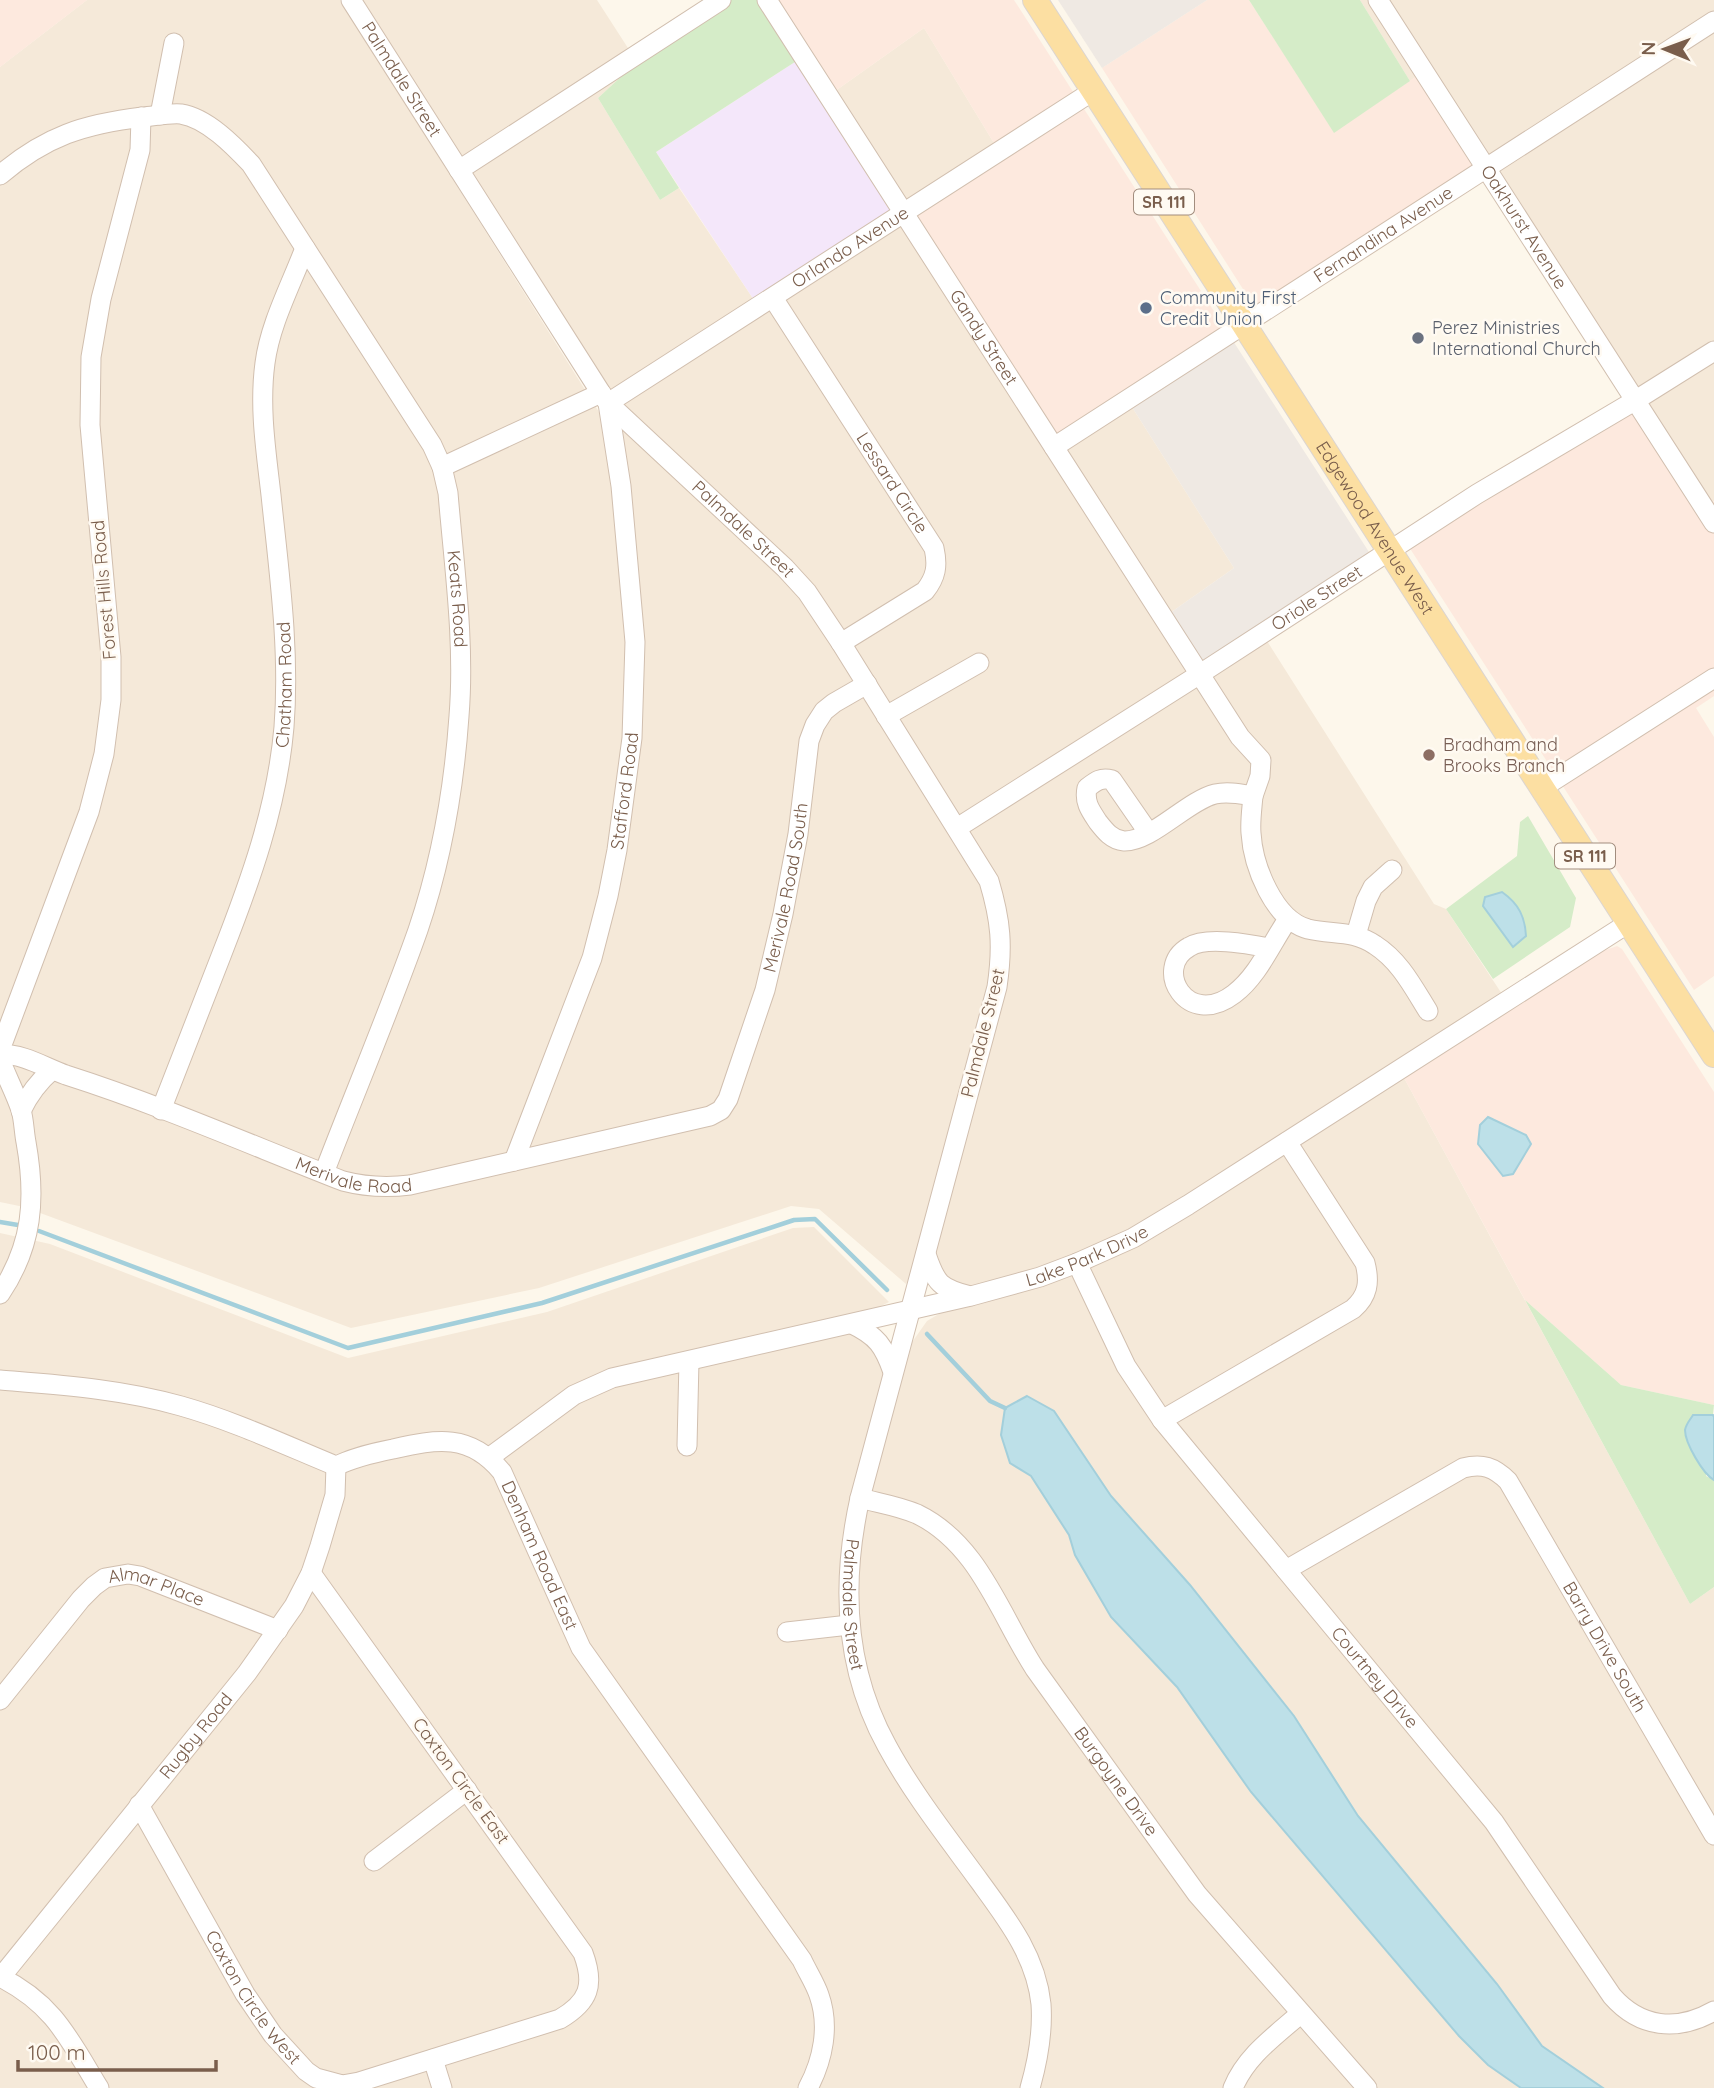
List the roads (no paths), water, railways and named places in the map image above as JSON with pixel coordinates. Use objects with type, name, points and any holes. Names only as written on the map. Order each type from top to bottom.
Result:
[{"type":"main road","name":"Edgewood Avenue West","points":[[1035,0],[1714,1055]]},
{"type":"street","name":"Palmdale Street","points":[[351,0],[605,398],[807,592],[989,881],[1000,923],[1002,945],[997,987],[860,1498],[852,1535],[849,1625],[860,1680],[885,1744],[1010,1925],[1031,1962],[1041,2003],[1041,2026],[1040,2046],[1030,2088]]},
{"type":"street","points":[[459,170],[721,0]]},
{"type":"street","name":"Gandy Street","points":[[768,0],[1240,737],[1261,760],[1260,776],[1253,796],[1251,835],[1262,879],[1288,919]]},
{"type":"street","name":"Oakhurst Avenue","points":[[1378,0],[1714,523]]},
{"type":"street","name":"Fernandina Avenue","points":[[1054,447],[1714,21]]},
{"type":"street","name":"Forest Hills Road","points":[[0,1052],[89,812],[104,754],[111,700],[111,657],[90,425],[91,371],[101,299],[140,150],[174,43]]},
{"type":"street","name":"Orlando Avenue","points":[[442,467],[605,398],[773,298],[1093,91]]},
{"type":"street","name":"Keats Road","points":[[0,175],[42,144],[90,125],[182,114],[207,125],[231,143],[251,164],[432,445],[442,467],[449,506],[460,654],[460,714],[452,786],[444,830],[418,930],[324,1173]]},
{"type":"street","name":"Chatham Road","points":[[162,1110],[251,880],[276,784],[284,728],[286,665],[284,611],[264,426],[263,384],[265,360],[275,326],[305,248]]},
{"type":"street","name":"Lessard Circle","points":[[773,298],[934,548],[937,560],[932,582],[925,591],[841,643]]},
{"type":"street","name":"Oriole Street","points":[[957,828],[1200,674],[1388,550],[1714,351]]},
{"type":"street","name":"Stafford Road","points":[[514,1161],[592,958],[617,850],[632,738],[635,642],[621,486],[605,398]]},
{"type":"street","points":[[886,716],[979,663]]},
{"type":"street","points":[[1542,788],[1714,678]]},
{"type":"street","name":"Merivale Road South","points":[[721,1110],[728,1099],[765,990],[796,847],[809,741],[824,711],[866,684]]},
{"type":"street","points":[[1148,832],[1208,797],[1228,793],[1253,796]]},
{"type":"street","points":[[1356,934],[1373,887],[1392,870]]},
{"type":"street","points":[[1269,948],[1203,942],[1189,946],[1179,955],[1175,965],[1177,987],[1183,997],[1192,1003],[1204,1005],[1217,1004],[1233,995],[1249,981],[1288,919],[1306,928],[1356,934],[1375,944],[1401,968],[1428,1011]]},
{"type":"street","name":"Lake Park Drive","points":[[490,1457],[574,1395],[612,1378],[971,1296],[1040,1277],[1133,1238],[1628,923]]},
{"type":"street","name":"Merivale Road","points":[[0,1052],[15,1054],[324,1173],[365,1186],[410,1185],[699,1119],[721,1110]]},
{"type":"street","points":[[0,1059],[21,1111],[31,1174],[31,1216],[14,1268],[0,1294]]},
{"type":"street","points":[[21,1111],[29,1094],[52,1070]]},
{"type":"street","points":[[1162,1420],[1353,1309],[1362,1301],[1367,1290],[1368,1275],[1365,1263],[1287,1142]]},
{"type":"street","points":[[926,1254],[932,1273],[940,1283],[949,1290],[971,1296]]},
{"type":"street","name":"Courtney Drive","points":[[1077,1263],[1126,1366],[1162,1420],[1494,1822],[1620,2005],[1633,2015],[1665,2024],[1700,2019],[1714,2011]]},
{"type":"street","points":[[852,1324],[870,1333],[879,1342],[887,1354],[893,1372]]},
{"type":"street","points":[[687,1446],[689,1361]]},
{"type":"street","points":[[0,1380],[119,1392],[159,1400],[220,1419],[336,1466],[351,1458],[443,1440],[459,1442],[490,1457]]},
{"type":"street","name":"Denham Road East","points":[[490,1457],[502,1472],[581,1648],[802,1960],[819,1994],[824,2012],[824,2030],[817,2071],[808,2088]]},
{"type":"street","name":"Rugby Road","points":[[1,1977],[247,1673],[294,1606],[311,1573],[334,1494],[336,1466]]},
{"type":"street","name":"Barry Drive South","points":[[1286,1570],[1462,1468],[1487,1466],[1498,1471],[1508,1481],[1714,1835]]},
{"type":"street","name":"Burgoyne Drive","points":[[860,1498],[913,1513],[946,1532],[962,1547],[981,1574],[1035,1669],[1197,1895],[1367,2088]]},
{"type":"street","name":"Caxton Circle East","points":[[311,1573],[583,1953],[589,1967],[589,1983],[585,1996]]},
{"type":"street","name":"Almar Place","points":[[0,1700],[94,1586],[115,1575],[140,1576],[278,1630]]},
{"type":"street","points":[[787,1632],[849,1625]]},
{"type":"street","points":[[374,1861],[467,1790]]},
{"type":"street","name":"Caxton Circle West","points":[[139,1805],[245,1994],[273,2035],[306,2071],[316,2078],[342,2085],[359,2082],[560,2019],[575,2010],[585,1996]]},
{"type":"street","points":[[1,1977],[24,1989],[58,2022],[99,2088]]},
{"type":"street","points":[[1233,2088],[1242,2068],[1252,2056],[1300,2014]]},
{"type":"street","points":[[433,2059],[442,2088]]},
{"type":"water","points":[[1502,892],[1517,906],[1524,923],[1526,936],[1513,947],[1483,906],[1485,897]]},
{"type":"water","points":[[1488,1117],[1526,1135],[1531,1144],[1513,1174],[1503,1176],[1478,1144],[1480,1125]]},
{"type":"water","points":[[1027,1396],[1054,1411],[1111,1496],[1190,1585],[1294,1716],[1358,1816],[1497,1984],[1542,2046],[1603,2088],[1521,2088],[1488,2065],[1459,2036],[1251,1792],[1177,1687],[1111,1617],[1075,1555],[1069,1535],[1031,1476],[1010,1463],[1001,1435],[1005,1408]]},
{"type":"water","points":[[1693,1415],[1714,1417],[1714,1480],[1700,1465],[1686,1436],[1687,1424]]},
{"type":"waterway","points":[[39,1231],[348,1348],[542,1303],[794,1220],[815,1219],[887,1290]]},
{"type":"waterway","points":[[0,1222],[18,1225]]},
{"type":"waterway","points":[[927,1334],[990,1401],[1005,1408]]},
{"type":"place","name":"Community First Credit Union","points":[[1146,308]]},
{"type":"place","name":"Perez Ministries International Church","points":[[1418,338]]},
{"type":"place","name":"Bradham and Brooks Branch","points":[[1429,755]]}]
